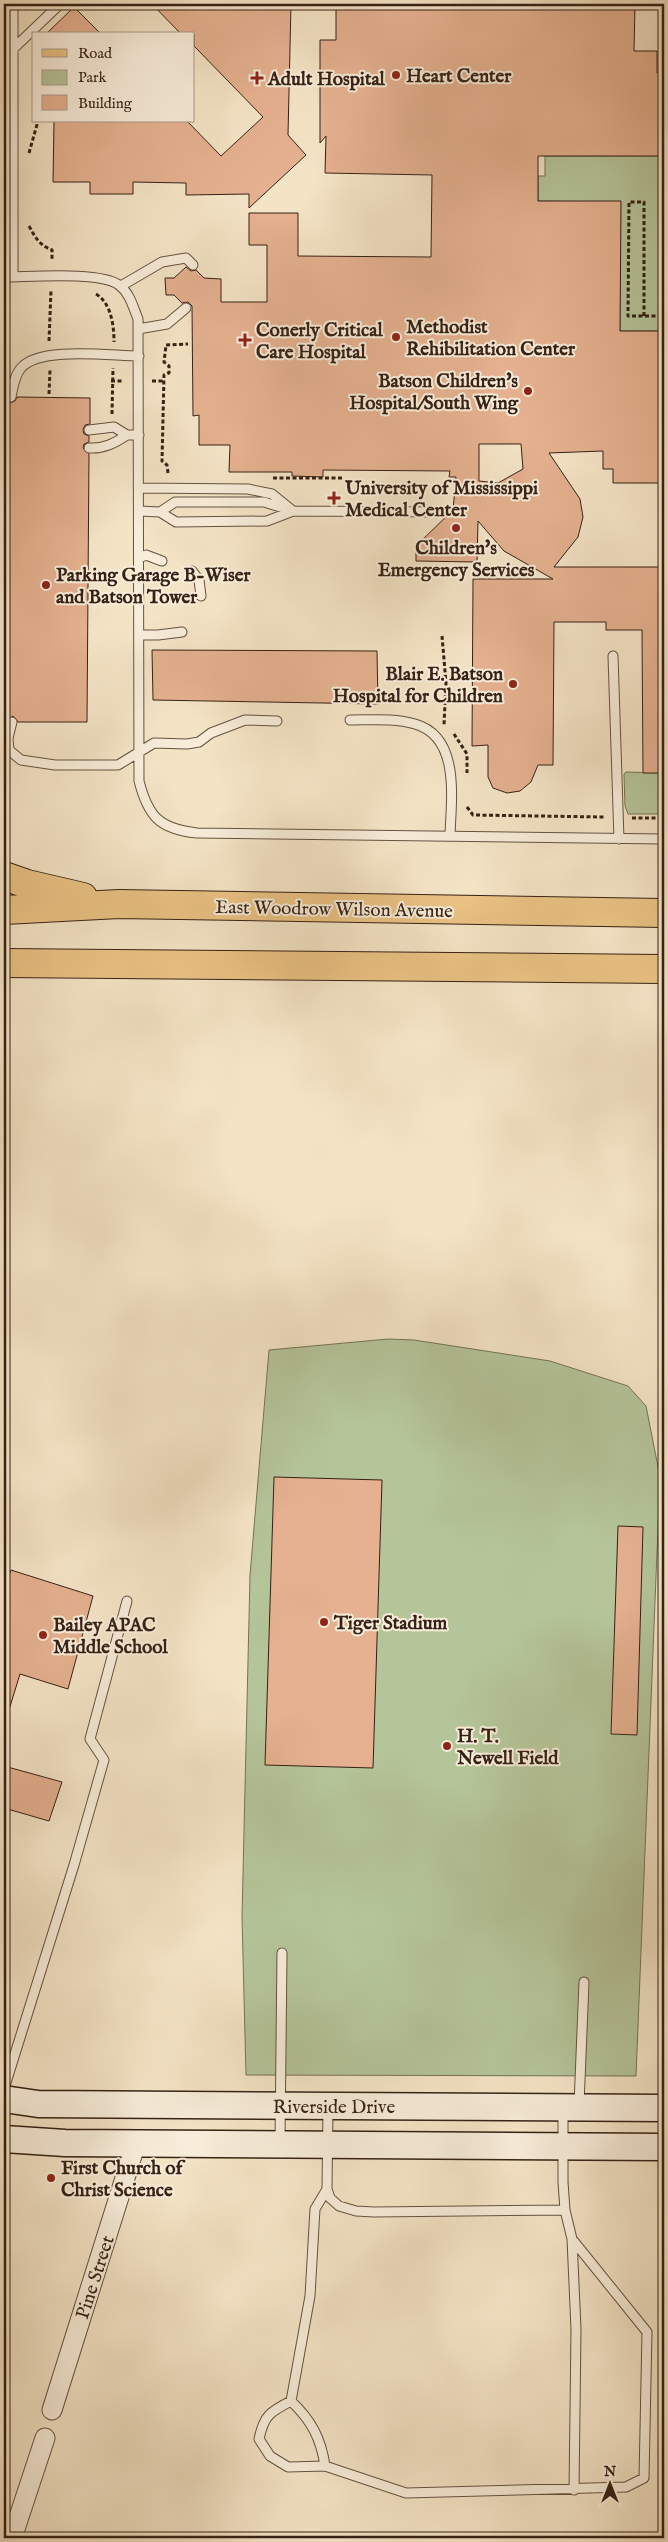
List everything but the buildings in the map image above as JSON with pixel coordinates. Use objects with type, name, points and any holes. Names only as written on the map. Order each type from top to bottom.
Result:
[{"type":"main road","points":[[4,876],[27,884],[119,904]]},
{"type":"main road","name":"East Woodrow Wilson Avenue","points":[[4,910],[119,904],[664,913]]},
{"type":"main road","points":[[4,963],[664,969]]},
{"type":"main road","points":[[4,972],[47,963]]},
{"type":"street","name":"Riverside Drive","points":[[4,2099],[38,2104],[664,2108]]},
{"type":"street","name":"Riverside Drive","points":[[4,2139],[65,2143],[664,2146]]},
{"type":"street","name":"Pine Street","points":[[52,2410],[136,2143]]},
{"type":"street","points":[[12,2538],[44,2438]]},
{"type":"lane","points":[[13,4],[8,277],[101,278],[121,286],[130,298],[138,319],[139,781],[148,810],[156,820],[186,832],[664,839]]},
{"type":"lane","points":[[13,49],[60,4]]},
{"type":"lane","points":[[121,286],[162,262],[186,258],[193,265]]},
{"type":"lane","points":[[138,330],[167,324],[186,308]]},
{"type":"lane","points":[[10,397],[16,376],[22,367],[35,358],[50,355],[138,356]]},
{"type":"lane","points":[[90,430],[114,427],[127,435],[138,435]]},
{"type":"lane","points":[[90,448],[114,444],[127,435]]},
{"type":"lane","points":[[138,488],[248,488],[272,494],[293,511]]},
{"type":"lane","points":[[160,512],[175,502],[264,502],[293,511],[440,512]]},
{"type":"lane","points":[[138,511],[160,512],[176,522],[267,521],[293,511]]},
{"type":"lane","points":[[138,558],[146,555],[162,561]]},
{"type":"lane","points":[[192,571],[199,580],[201,596]]},
{"type":"lane","points":[[138,635],[158,636],[182,632]]},
{"type":"lane","points":[[613,656],[619,839]]},
{"type":"lane","points":[[12,722],[7,749],[21,760],[55,765],[118,765],[139,750],[154,743],[199,742],[211,733],[245,720],[277,721]]},
{"type":"lane","points":[[350,720],[417,724],[430,732],[443,747],[451,773],[450,836]]},
{"type":"lane","points":[[4,2089],[74,1865],[104,1760],[90,1739],[127,1601]]},
{"type":"lane","points":[[280,2144],[282,1953]]},
{"type":"lane","points":[[574,2490],[576,2329],[572,2239],[565,2210],[563,2146],[571,2107],[584,1982]]},
{"type":"lane","points":[[328,2106],[327,2189],[330,2198],[340,2206],[356,2211],[374,2212],[565,2210]]},
{"type":"lane","points":[[291,2402],[310,2296],[315,2209],[327,2189]]},
{"type":"lane","points":[[291,2402],[272,2410],[263,2422],[259,2439],[270,2456],[288,2467],[325,2466],[406,2493],[626,2488],[644,2478],[647,2332],[572,2239]]},
{"type":"lane","points":[[291,2402],[305,2414],[316,2431],[325,2466]]},
{"type":"path","points":[[29,160],[29,151],[38,122]]},
{"type":"path","points":[[644,316],[644,202],[629,202],[628,316],[644,316],[664,316]]},
{"type":"path","points":[[27,222],[38,242],[43,247],[52,250],[49,394]]},
{"type":"path","points":[[42,292],[59,292]]},
{"type":"path","points":[[92,292],[104,299],[109,307],[114,338],[111,389],[114,427]]},
{"type":"path","points":[[174,477],[168,473],[167,465],[162,461],[164,376],[169,373],[169,366],[164,362],[166,345],[188,344]]},
{"type":"path","points":[[263,478],[342,478]]},
{"type":"path","points":[[442,636],[446,683],[444,725],[459,738],[468,754],[467,782]]},
{"type":"path","points":[[466,800],[468,810],[473,815],[664,818]]},
{"type":"green space","points":[[545,156],[664,156],[664,331],[620,331],[620,202],[538,201],[538,176],[545,176]]},
{"type":"green space","points":[[626,772],[664,773],[664,814],[628,814],[625,806],[624,774]]},
{"type":"green space","name":"H. T. Newell Field","points":[[388,1339],[414,1340],[550,1361],[628,1386],[646,1406],[660,1477],[636,2076],[246,2075],[242,1917],[250,1575],[269,1350]]},
{"type":"place","name":"Heart Center","points":[[396,75]]},
{"type":"place","name":"Adult Hospital","points":[[257,78]]},
{"type":"place","name":"Methodist Rehibilitation Center","points":[[396,337]]},
{"type":"place","name":"Conerly Critical Care Hospital","points":[[245,340]]},
{"type":"place","name":"Batson Children's Hospital/South Wing","points":[[528,391]]},
{"type":"place","name":"University of Mississippi Medical Center","points":[[334,498]]},
{"type":"place","name":"Children's Emergency Services","points":[[456,528]]},
{"type":"place","name":"Parking Garage B-Wiser and Batson Tower","points":[[46,585]]},
{"type":"place","name":"Blair E. Batson Hospital for Children","points":[[513,684]]},
{"type":"place","name":"Tiger Stadium","points":[[324,1622]]},
{"type":"place","name":"Bailey APAC Middle School","points":[[43,1635]]},
{"type":"place","name":"H. T. Newell Field","points":[[447,1746]]},
{"type":"place","name":"First Church of Christ Science","points":[[51,2178]]}]
